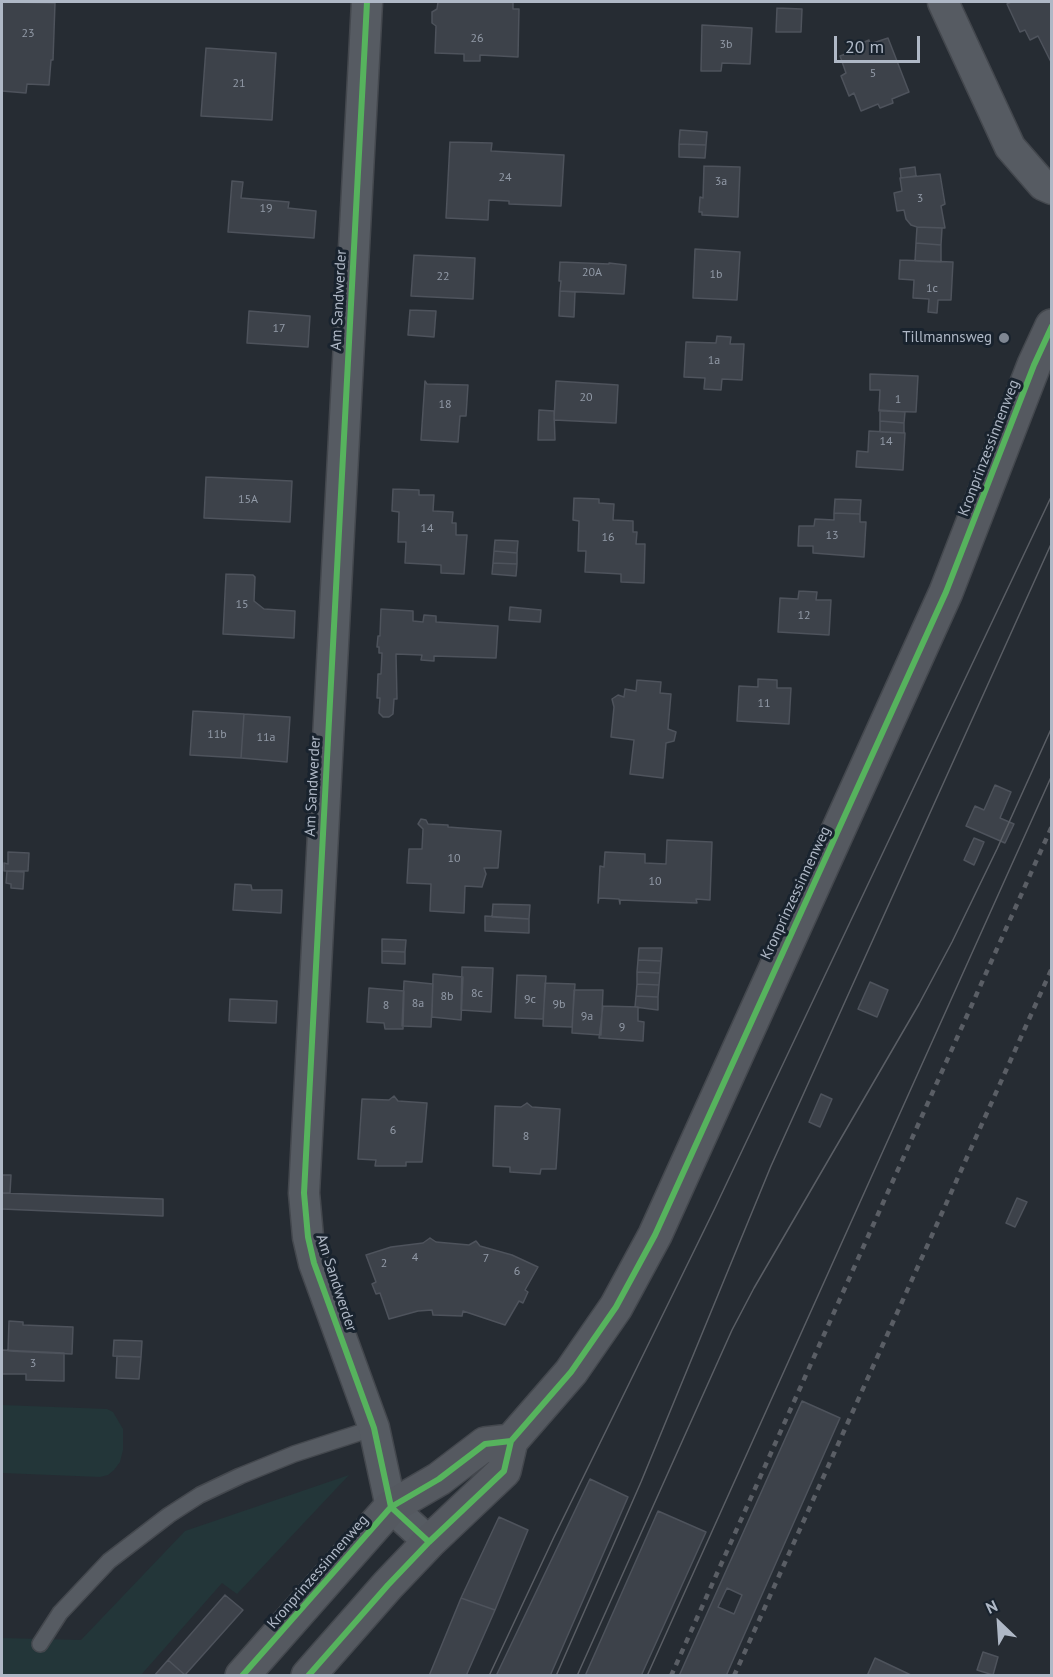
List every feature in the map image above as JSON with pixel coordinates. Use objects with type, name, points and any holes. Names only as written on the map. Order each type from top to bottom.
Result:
[{"type":"main road","name":"Kronprinzessinnenweg","points":[[308,1676],[429,1542],[504,1471],[510,1441],[570,1372],[610,1316],[655,1235],[946,592],[1034,365],[1052,326]]},
{"type":"main road","name":"Kronprinzessinnenweg","points":[[242,1676],[391,1507],[439,1479],[485,1444],[510,1441]]},
{"type":"street","name":"Am Sandwerder","points":[[367,2],[304,1193],[308,1237],[314,1263],[374,1428],[391,1507]]},
{"type":"street","points":[[943,2],[1010,147],[1043,185],[1052,189]]},
{"type":"street","points":[[391,1507],[429,1542]]},
{"type":"lane","points":[[40,1644],[60,1614],[109,1562],[168,1515],[200,1495],[240,1476],[294,1454],[374,1428]]},
{"type":"shaded area","points":[[2,1405],[107,1409],[113,1412],[123,1429],[123,1450],[120,1462],[108,1475],[100,1477],[2,1473]]},
{"type":"shaded area","points":[[349,1475],[237,1594],[222,1583],[141,1675],[2,1676],[2,1638],[81,1640],[185,1531]]},
{"type":"building","points":[[2,2],[55,3],[53,60],[51,60],[49,85],[27,84],[26,93],[2,91]]},
{"type":"building","points":[[438,2],[513,2],[513,9],[519,9],[518,57],[480,55],[480,61],[464,61],[464,54],[435,53],[436,26],[432,23],[432,12],[437,9]]},
{"type":"building","points":[[1011,2],[1052,2],[1052,64],[1038,36],[1030,40],[1025,30],[1020,32],[1007,4]]},
{"type":"building","points":[[777,8],[802,9],[801,32],[776,32]]},
{"type":"building","points":[[702,25],[752,28],[750,64],[722,63],[721,71],[701,71]]},
{"type":"building","points":[[888,38],[909,92],[892,99],[893,103],[880,108],[878,104],[861,111],[854,93],[849,96],[841,76],[846,73],[840,56],[857,50],[855,46],[869,40],[870,44]]},
{"type":"building","points":[[206,48],[276,53],[272,120],[201,116]]},
{"type":"building","points":[[680,130],[707,132],[706,145],[679,144]]},
{"type":"building","points":[[450,142],[492,143],[491,151],[564,155],[561,206],[509,204],[509,201],[489,200],[488,220],[446,218]]},
{"type":"building","points":[[679,144],[706,145],[705,158],[679,157]]},
{"type":"building","points":[[704,166],[740,167],[738,217],[702,215],[702,212],[699,212],[700,197],[703,198]]},
{"type":"building","points":[[915,167],[916,176],[901,178],[900,169]]},
{"type":"building","points":[[940,174],[945,204],[941,206],[945,228],[911,225],[906,219],[904,210],[897,211],[894,193],[902,191],[900,178]]},
{"type":"building","points":[[232,181],[243,182],[241,198],[289,202],[288,208],[316,211],[314,238],[228,232]]},
{"type":"building","points":[[917,227],[942,228],[941,245],[916,243]]},
{"type":"building","points":[[916,243],[941,245],[941,262],[915,261]]},
{"type":"building","points":[[695,249],[740,252],[737,300],[693,298]]},
{"type":"building","points":[[414,255],[475,258],[473,299],[411,296]]},
{"type":"building","points":[[900,260],[953,262],[951,300],[938,300],[937,313],[928,312],[929,299],[913,298],[914,280],[899,279]]},
{"type":"building","points":[[560,262],[626,265],[624,294],[560,291]]},
{"type":"building","points":[[560,291],[575,292],[574,317],[559,316]]},
{"type":"building","points":[[410,310],[436,311],[434,337],[408,335]]},
{"type":"building","points":[[249,311],[310,316],[308,347],[247,343]]},
{"type":"building","points":[[717,336],[731,337],[730,344],[744,344],[742,380],[722,379],[721,390],[704,389],[705,378],[684,377],[686,342],[716,343]]},
{"type":"building","points":[[870,374],[918,376],[916,412],[879,411],[880,390],[870,390]]},
{"type":"building","points":[[425,381],[427,384],[468,385],[466,416],[460,416],[458,442],[421,440]]},
{"type":"building","points":[[556,381],[618,385],[616,423],[554,420]]},
{"type":"building","points":[[539,410],[554,411],[555,440],[538,440]]},
{"type":"building","points":[[880,410],[905,412],[904,423],[880,421]]},
{"type":"building","points":[[880,421],[904,423],[904,433],[880,432]]},
{"type":"building","points":[[869,431],[905,433],[903,470],[856,467],[857,451],[868,452]]},
{"type":"building","points":[[206,477],[292,481],[290,522],[204,518]]},
{"type":"building","points":[[393,489],[419,490],[419,495],[434,495],[433,511],[453,512],[452,523],[456,523],[456,535],[467,535],[464,574],[441,573],[441,565],[405,563],[406,542],[398,542],[399,512],[392,511]]},
{"type":"building","points":[[574,498],[599,499],[599,503],[614,504],[613,520],[633,521],[633,532],[637,532],[636,544],[645,544],[644,583],[621,582],[621,574],[585,572],[586,551],[578,551],[579,521],[573,520]]},
{"type":"building","points":[[835,499],[861,500],[860,514],[834,513]]},
{"type":"building","points":[[834,513],[860,514],[860,522],[866,522],[864,557],[813,553],[813,546],[798,546],[799,526],[814,526],[815,519],[834,520]]},
{"type":"building","points":[[495,540],[518,541],[517,553],[494,551]]},
{"type":"building","points":[[494,551],[517,553],[517,564],[493,563]]},
{"type":"building","points":[[493,563],[517,564],[516,576],[492,574]]},
{"type":"building","points":[[226,574],[253,575],[255,577],[254,601],[264,609],[295,611],[294,638],[223,634]]},
{"type":"building","points":[[799,591],[817,592],[816,600],[831,600],[829,635],[778,632],[780,598],[798,599]]},
{"type":"building","points":[[510,607],[541,610],[540,622],[509,620]]},
{"type":"building","points":[[381,609],[413,611],[413,621],[423,622],[424,615],[436,616],[436,622],[498,626],[496,658],[434,656],[434,661],[421,660],[422,655],[396,654],[397,699],[394,699],[393,714],[383,717],[379,713],[380,698],[377,698],[382,653],[379,653],[379,647],[377,647],[378,636],[380,636]]},
{"type":"building","points":[[758,679],[777,680],[777,688],[791,688],[789,724],[737,721],[739,686],[758,687]]},
{"type":"building","points":[[637,680],[661,682],[660,693],[671,694],[668,729],[676,732],[674,741],[666,743],[663,778],[630,774],[634,740],[611,737],[614,707],[612,699],[618,695],[624,697],[625,689],[636,691]]},
{"type":"building","points":[[193,711],[244,714],[241,758],[190,755]]},
{"type":"building","points":[[244,714],[290,717],[287,762],[241,758]]},
{"type":"building","points":[[995,785],[1011,792],[1000,818],[1014,824],[1005,843],[966,826],[975,806],[984,810]]},
{"type":"building","points":[[421,819],[426,820],[428,824],[448,825],[448,827],[501,831],[498,868],[484,868],[486,874],[482,887],[465,886],[464,913],[430,911],[431,884],[407,883],[409,849],[422,849],[423,829],[418,824]]},
{"type":"building","points":[[974,838],[984,842],[974,865],[964,860]]},
{"type":"building","points":[[667,840],[712,842],[710,900],[696,899],[697,903],[620,900],[620,904],[619,899],[599,898],[598,903],[600,866],[604,867],[605,852],[645,854],[645,863],[666,864]]},
{"type":"building","points":[[8,852],[29,853],[28,871],[4,871],[4,863],[8,864]]},
{"type":"building","points":[[7,871],[24,872],[23,889],[11,888],[11,884],[6,883]]},
{"type":"building","points":[[235,884],[251,885],[252,890],[282,890],[281,913],[233,910]]},
{"type":"building","points":[[493,904],[530,905],[529,919],[492,917]]},
{"type":"building","points":[[485,916],[529,919],[529,933],[485,931]]},
{"type":"building","points":[[382,939],[406,940],[405,952],[382,951]]},
{"type":"building","points":[[639,948],[662,948],[661,961],[638,960]]},
{"type":"building","points":[[382,951],[405,952],[405,964],[382,963]]},
{"type":"building","points":[[638,960],[661,961],[660,973],[637,972]]},
{"type":"building","points":[[462,967],[493,968],[491,1012],[461,1010]]},
{"type":"building","points":[[637,972],[660,973],[659,985],[637,984]]},
{"type":"building","points":[[433,974],[463,977],[461,1020],[432,1017]]},
{"type":"building","points":[[517,975],[546,976],[543,1019],[515,1018]]},
{"type":"building","points":[[404,981],[433,984],[431,1027],[402,1026]]},
{"type":"building","points":[[870,982],[888,990],[877,1017],[858,1009]]},
{"type":"building","points":[[545,983],[575,984],[572,1027],[543,1026]]},
{"type":"building","points":[[637,984],[659,985],[658,997],[636,996]]},
{"type":"building","points":[[369,988],[404,991],[403,1029],[385,1029],[384,1023],[367,1022]]},
{"type":"building","points":[[574,990],[603,990],[601,1035],[572,1033]]},
{"type":"building","points":[[636,996],[658,997],[658,1010],[635,1007]]},
{"type":"building","points":[[230,999],[277,1001],[276,1023],[229,1021]]},
{"type":"building","points":[[603,1006],[638,1007],[638,1021],[644,1022],[643,1041],[599,1038]]},
{"type":"building","points":[[821,1094],[832,1099],[820,1127],[809,1122]]},
{"type":"building","points":[[394,1096],[398,1101],[427,1103],[422,1162],[406,1162],[406,1166],[375,1166],[376,1160],[358,1159],[362,1099],[389,1100]]},
{"type":"building","points":[[527,1103],[532,1107],[560,1109],[556,1169],[541,1169],[540,1174],[510,1172],[510,1167],[493,1166],[495,1106],[521,1107]]},
{"type":"building","points":[[2,1175],[11,1175],[10,1193],[2,1193]]},
{"type":"building","points":[[2,1193],[163,1199],[163,1216],[2,1209]]},
{"type":"building","points":[[1017,1198],[1027,1202],[1015,1227],[1006,1223]]},
{"type":"building","points":[[430,1238],[436,1242],[469,1245],[476,1241],[480,1246],[512,1255],[538,1267],[525,1290],[528,1292],[523,1303],[519,1301],[505,1325],[463,1311],[462,1316],[433,1315],[432,1310],[418,1311],[389,1319],[380,1293],[376,1294],[372,1284],[376,1282],[366,1255],[391,1247],[423,1243]]},
{"type":"building","points":[[9,1321],[23,1322],[23,1325],[73,1327],[72,1354],[8,1351]]},
{"type":"building","points":[[114,1340],[142,1341],[141,1357],[113,1356]]},
{"type":"building","points":[[2,1350],[64,1353],[64,1381],[26,1380],[26,1374],[2,1374]]},
{"type":"building","points":[[117,1356],[141,1357],[139,1379],[116,1378]]},
{"type":"building","points":[[802,1401],[840,1418],[726,1676],[679,1676]]},
{"type":"building","points":[[590,1479],[628,1497],[550,1676],[496,1676]]},
{"type":"building","points":[[658,1511],[706,1532],[641,1676],[585,1676]]},
{"type":"building","points":[[499,1517],[528,1530],[495,1610],[461,1598]]},
{"type":"building","points":[[727,1588],[742,1595],[734,1614],[718,1607]]},
{"type":"building","points":[[225,1595],[243,1610],[185,1675],[168,1660]]},
{"type":"building","points":[[461,1598],[495,1610],[466,1676],[429,1676]]},
{"type":"building","points":[[983,1652],[998,1657],[993,1675],[977,1670]]},
{"type":"building","points":[[875,1658],[913,1676],[867,1676]]},
{"type":"building","points":[[168,1660],[185,1675],[185,1676],[154,1676]]},
{"type":"tram line","points":[[489,1676],[554,1537],[714,1210],[1052,495]]},
{"type":"tram line","points":[[556,1676],[641,1482],[771,1166],[1052,542]]},
{"type":"tram line","points":[[577,1676],[732,1330],[754,1288],[919,1004],[952,942],[1052,727]]},
{"type":"tram line","points":[[647,1676],[1052,775]]},
{"type":"railway","points":[[671,1676],[1052,826]]},
{"type":"railway","points":[[734,1676],[1052,968]]},
{"type":"cycle path","points":[[367,2],[304,1193],[308,1237],[314,1263],[374,1428],[391,1507],[429,1542]]},
{"type":"cycle path","points":[[308,1676],[429,1542],[504,1471],[511,1441],[571,1372],[616,1307],[655,1235],[946,592],[1034,365],[1052,326]]},
{"type":"cycle path","points":[[242,1676],[391,1507],[439,1479],[485,1444],[511,1441]]},
{"type":"place","name":"Tillmannsweg","points":[[1004,338]]}]
